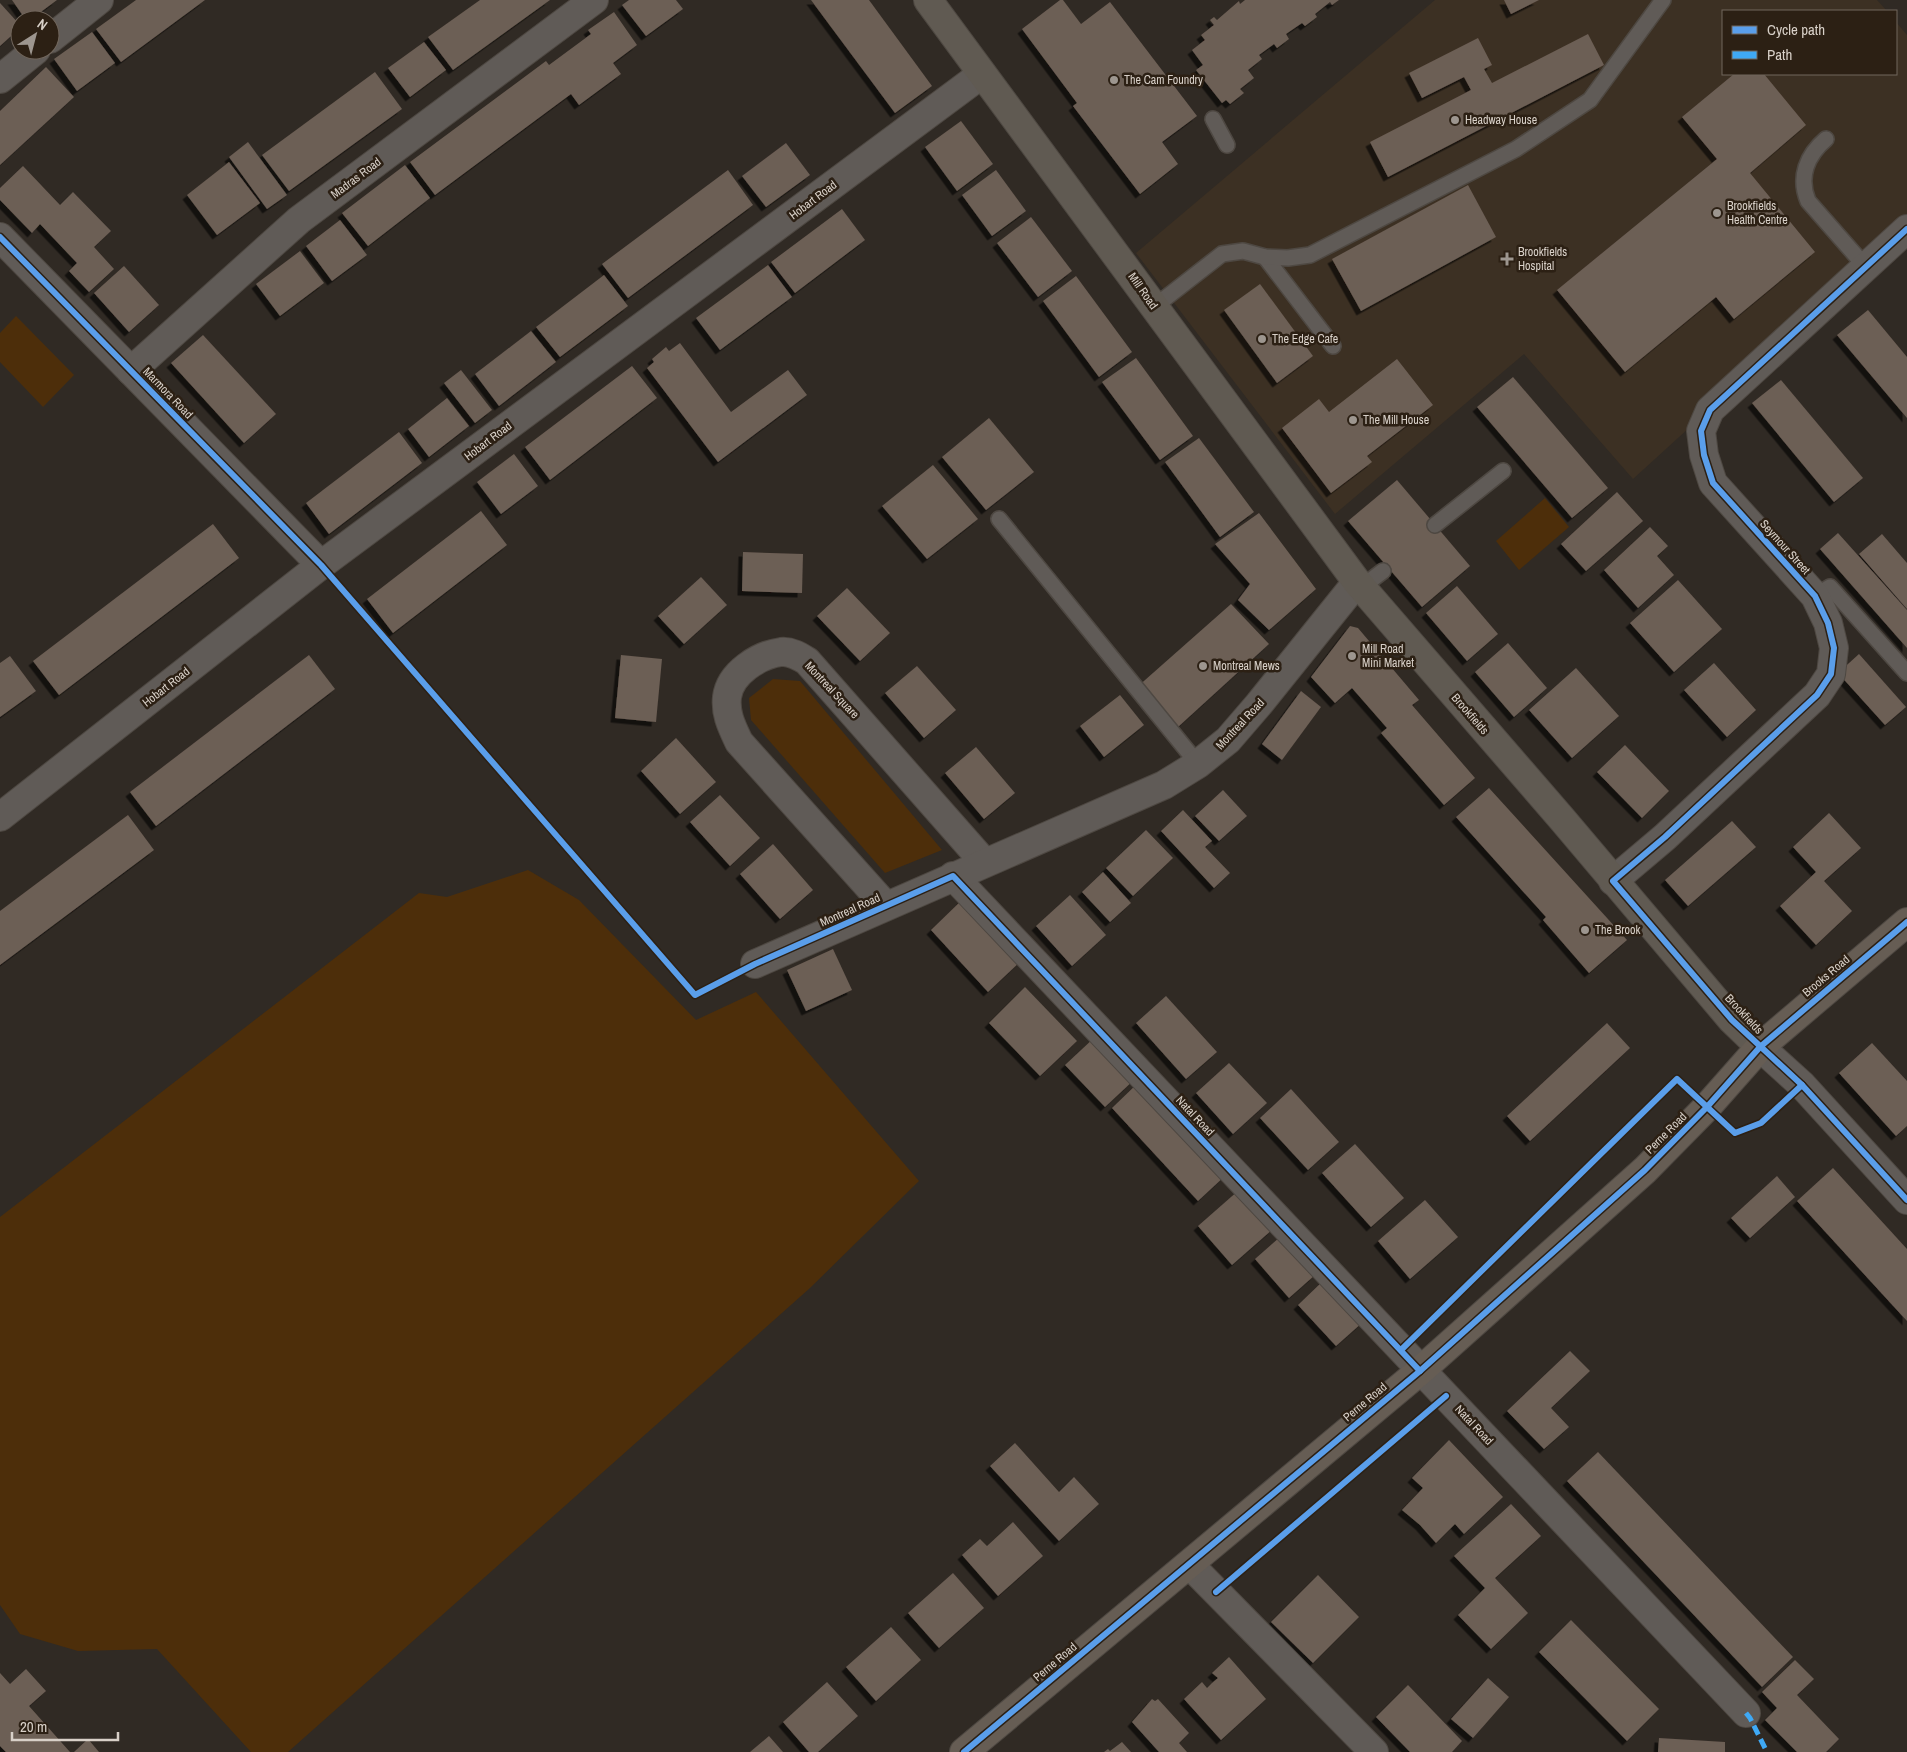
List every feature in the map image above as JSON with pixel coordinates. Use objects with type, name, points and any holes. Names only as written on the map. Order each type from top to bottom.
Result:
[{"type":"main road","name":"Brooks Road","points":[[1760,1047],[1907,922]]},
{"type":"main road","name":"Perne Road","points":[[964,1752],[1420,1371],[1645,1170],[1707,1107],[1760,1047]]},
{"type":"street","points":[[60,31],[99,0]]},
{"type":"street","name":"Madras Road","points":[[131,371],[299,220],[594,0]]},
{"type":"street","name":"Mill Road","points":[[928,0],[1154,307],[1367,580]]},
{"type":"street","points":[[0,79],[24,60]]},
{"type":"street","name":"Hobart Road","points":[[0,817],[321,565],[982,74]]},
{"type":"street","name":"Seymour Street","points":[[1613,881],[1665,837],[1818,695],[1831,674],[1834,648],[1828,623],[1814,596],[1713,483],[1704,455],[1701,431],[1710,410],[1907,229]]},
{"type":"street","name":"Marmora Road","points":[[0,236],[321,565]]},
{"type":"street","name":"Montreal Road","points":[[755,964],[1164,784],[1198,764],[1228,740],[1367,580]]},
{"type":"street","name":"Brookfields","points":[[1367,580],[1613,881],[1732,1020],[1802,1085],[1907,1200]]},
{"type":"street","name":"Montreal Square","points":[[886,906],[739,742],[727,715],[727,696],[734,679],[748,665],[764,656],[783,652],[796,654],[807,661],[984,862]]},
{"type":"street","name":"Natal Road","points":[[953,876],[1746,1714]]},
{"type":"street","points":[[1190,1564],[1374,1752]]},
{"type":"lane","points":[[1154,307],[1222,254],[1243,251],[1265,257],[1288,258],[1310,255],[1516,149],[1590,100],[1662,0]]},
{"type":"lane","points":[[1212,119],[1227,145]]},
{"type":"lane","points":[[1826,139],[1812,154],[1806,165],[1804,177],[1805,194],[1808,201],[1865,266]]},
{"type":"lane","points":[[1265,257],[1333,346]]},
{"type":"lane","points":[[1436,525],[1504,471]]},
{"type":"lane","points":[[999,520],[1198,764]]},
{"type":"lane","points":[[1814,596],[1830,587],[1907,673]]},
{"type":"shaded area","name":"Brookfields Hospital","points":[[1435,0],[1877,0],[1886,10],[1722,10],[1722,75],[1897,75],[1897,23],[1907,35],[1907,229],[1633,479],[1524,354],[1335,514],[1136,253]]},
{"type":"shaded area","points":[[16,316],[74,375],[43,407],[0,362],[0,333]]},
{"type":"shaded area","points":[[1545,498],[1569,527],[1519,570],[1496,541]]},
{"type":"shaded area","points":[[773,679],[800,681],[942,850],[885,873],[751,720],[749,698]]},
{"type":"shaded area","points":[[528,870],[579,900],[696,1020],[756,992],[919,1181],[810,1288],[288,1752],[251,1752],[157,1649],[78,1651],[20,1634],[0,1605],[0,1217],[419,893],[447,897]]},
{"type":"building","points":[[12,0],[57,0],[44,10],[19,10]]},
{"type":"building","points":[[136,0],[205,0],[121,62],[96,29]]},
{"type":"building","points":[[480,0],[550,0],[453,70],[428,37]]},
{"type":"building","points":[[629,0],[676,0],[683,9],[646,36],[622,5]]},
{"type":"building","points":[[811,0],[869,0],[932,86],[895,113]]},
{"type":"building","name":"The Cam Foundry","points":[[1060,0],[1063,0],[1081,24],[1110,2],[1197,116],[1162,142],[1178,164],[1140,194],[1073,106],[1077,103],[1022,29]]},
{"type":"building","points":[[1245,0],[1339,0],[1332,5],[1330,2],[1315,14],[1317,17],[1305,26],[1302,23],[1286,34],[1289,39],[1277,48],[1274,44],[1259,55],[1262,59],[1248,70],[1254,78],[1240,89],[1244,93],[1230,104],[1226,100],[1222,103],[1196,70],[1203,65],[1192,50],[1205,40],[1201,35],[1214,25],[1210,20],[1214,17],[1217,20],[1239,1],[1240,4]]},
{"type":"building","points":[[1504,0],[1539,0],[1511,14]]},
{"type":"building","points":[[0,3],[10,14],[10,37],[0,46]]},
{"type":"building","points":[[614,12],[637,45],[613,63],[621,74],[579,105],[571,94],[435,195],[410,162],[546,61],[549,65],[591,34],[588,30]]},
{"type":"building","points":[[92,32],[115,63],[77,91],[55,60],[60,60],[60,55]]},
{"type":"building","name":"Headway House","points":[[1588,34],[1604,65],[1388,177],[1370,142],[1471,90],[1464,77],[1422,98],[1409,73],[1478,38],[1492,65],[1484,69],[1492,83]]},
{"type":"building","points":[[424,42],[446,70],[410,97],[388,68]]},
{"type":"building","points":[[46,67],[74,97],[0,165],[0,111]]},
{"type":"building","points":[[375,72],[402,109],[289,191],[262,155]]},
{"type":"building","name":"Brookfields Health Centre","points":[[1733,75],[1765,75],[1806,125],[1750,173],[1815,252],[1734,319],[1716,297],[1625,372],[1557,290],[1717,159],[1682,117]]},
{"type":"building","points":[[961,121],[993,164],[957,191],[925,147]]},
{"type":"building","points":[[248,142],[287,195],[267,209],[229,157]]},
{"type":"building","points":[[786,143],[810,175],[766,207],[742,176]]},
{"type":"building","points":[[229,162],[260,203],[217,235],[187,195]]},
{"type":"building","points":[[405,165],[430,198],[368,246],[342,213]]},
{"type":"building","points":[[23,166],[60,205],[73,192],[111,231],[94,247],[114,269],[89,292],[69,271],[77,263],[40,224],[32,233],[0,200],[0,188]]},
{"type":"building","points":[[728,170],[753,205],[628,298],[602,264]]},
{"type":"building","points":[[996,170],[1026,211],[992,236],[962,195]]},
{"type":"building","points":[[1468,185],[1496,237],[1361,311],[1332,259]]},
{"type":"building","points":[[842,209],[865,240],[795,293],[771,262]]},
{"type":"building","points":[[1031,217],[1072,271],[1038,297],[997,243]]},
{"type":"building","points":[[340,220],[367,255],[332,281],[306,246]]},
{"type":"building","points":[[300,251],[324,283],[280,316],[256,284]]},
{"type":"building","points":[[768,265],[792,297],[720,350],[696,318]]},
{"type":"building","points":[[124,266],[159,305],[129,332],[94,293]]},
{"type":"building","points":[[604,275],[628,306],[560,357],[536,327]]},
{"type":"building","points":[[1076,276],[1132,352],[1099,377],[1043,301]]},
{"type":"building","points":[[1260,284],[1313,356],[1277,383],[1224,310]]},
{"type":"building","points":[[1868,310],[1907,357],[1907,418],[1837,335]]},
{"type":"building","points":[[531,331],[556,362],[499,406],[475,374]]},
{"type":"building","points":[[203,335],[276,414],[244,443],[171,363]]},
{"type":"building","points":[[680,343],[731,412],[788,370],[807,395],[718,462],[647,368],[654,362],[652,359],[666,347],[669,351]]},
{"type":"building","points":[[1136,358],[1193,436],[1160,460],[1102,382]]},
{"type":"building","name":"The Mill House","points":[[1397,359],[1433,405],[1367,456],[1372,462],[1331,493],[1282,428],[1319,399],[1329,412]]},
{"type":"building","points":[[632,366],[657,398],[550,480],[525,447]]},
{"type":"building","points":[[461,370],[492,410],[475,423],[444,383]]},
{"type":"building","points":[[1513,377],[1608,488],[1572,518],[1477,407]]},
{"type":"building","points":[[1781,380],[1863,478],[1834,502],[1752,403]]},
{"type":"building","points":[[447,398],[469,426],[429,457],[408,429]]},
{"type":"building","points":[[989,418],[1034,472],[986,510],[942,457]]},
{"type":"building","points":[[399,432],[422,463],[329,534],[306,503]]},
{"type":"building","points":[[1199,438],[1254,512],[1220,537],[1165,462]]},
{"type":"building","points":[[514,454],[538,486],[501,514],[477,482]]},
{"type":"building","points":[[933,465],[978,519],[927,559],[882,506]]},
{"type":"building","points":[[1397,480],[1470,566],[1422,607],[1348,521]]},
{"type":"building","points":[[1617,492],[1643,521],[1586,571],[1561,544]]},
{"type":"building","points":[[481,511],[507,545],[393,633],[367,599]]},
{"type":"building","name":"Montreal Mews","points":[[1259,513],[1316,589],[1269,630],[1238,600],[1250,584],[1215,544]]},
{"type":"building","points":[[213,524],[239,558],[59,695],[33,661]]},
{"type":"building","points":[[1650,527],[1668,546],[1657,556],[1674,575],[1638,608],[1604,570]]},
{"type":"building","points":[[1838,533],[1907,610],[1907,648],[1820,549]]},
{"type":"building","points":[[1882,534],[1907,563],[1907,609],[1859,554]]},
{"type":"building","points":[[743,552],[803,554],[802,593],[742,591]]},
{"type":"building","points":[[701,577],[727,605],[684,644],[658,616]]},
{"type":"building","points":[[1678,580],[1722,629],[1674,672],[1630,623]]},
{"type":"building","points":[[1457,586],[1498,634],[1467,661],[1426,613]]},
{"type":"building","points":[[847,588],[890,633],[860,661],[817,616]]},
{"type":"building","name":"Montreal Mews","points":[[1231,604],[1269,644],[1178,727],[1136,688]]},
{"type":"building","points":[[1350,626],[1358,628],[1419,700],[1412,705],[1475,778],[1444,805],[1381,733],[1387,728],[1352,688],[1335,703],[1311,677]]},
{"type":"building","points":[[1508,643],[1547,688],[1514,717],[1475,672]]},
{"type":"building","points":[[1859,654],[1906,707],[1885,725],[1838,673]]},
{"type":"building","points":[[309,655],[335,689],[156,826],[130,792]]},
{"type":"building","points":[[621,655],[662,659],[656,722],[615,718]]},
{"type":"building","points":[[10,656],[36,691],[0,717],[0,663]]},
{"type":"building","points":[[1714,663],[1756,710],[1727,737],[1684,690]]},
{"type":"building","points":[[917,666],[956,710],[924,738],[885,693]]},
{"type":"building","points":[[1576,668],[1619,716],[1572,758],[1529,710]]},
{"type":"building","points":[[1301,691],[1321,707],[1282,760],[1262,744]]},
{"type":"building","points":[[1120,695],[1144,725],[1104,757],[1080,726]]},
{"type":"building","points":[[676,738],[716,782],[680,814],[641,771]]},
{"type":"building","points":[[1625,745],[1669,791],[1642,818],[1597,772]]},
{"type":"building","points":[[976,747],[1015,793],[984,819],[945,773]]},
{"type":"building","points":[[1489,788],[1627,940],[1589,973],[1543,920],[1546,917],[1456,817]]},
{"type":"building","points":[[1223,790],[1247,816],[1219,841],[1195,816]]},
{"type":"building","points":[[720,795],[760,838],[730,866],[690,822]]},
{"type":"building","points":[[1183,810],[1212,841],[1205,847],[1230,873],[1214,888],[1161,831]]},
{"type":"building","points":[[1829,813],[1861,848],[1824,881],[1852,911],[1816,945],[1780,906],[1816,872],[1793,847]]},
{"type":"building","points":[[128,815],[154,850],[0,965],[0,911]]},
{"type":"building","points":[[1732,821],[1756,847],[1688,906],[1665,880]]},
{"type":"building","points":[[1146,830],[1173,858],[1133,896],[1106,868]]},
{"type":"building","points":[[773,844],[813,890],[780,919],[740,874]]},
{"type":"building","points":[[1103,872],[1131,903],[1110,922],[1082,892]]},
{"type":"building","points":[[1070,895],[1106,935],[1072,966],[1036,926]]},
{"type":"building","points":[[964,898],[1022,960],[988,992],[931,930]]},
{"type":"building","points":[[833,949],[852,990],[806,1011],[787,970]]},
{"type":"building","points":[[1025,987],[1077,1041],[1040,1076],[989,1023]]},
{"type":"building","points":[[1166,996],[1217,1052],[1186,1079],[1136,1023]]},
{"type":"building","points":[[1607,1023],[1630,1048],[1530,1141],[1507,1116]]},
{"type":"building","points":[[1095,1037],[1135,1079],[1105,1107],[1065,1065]]},
{"type":"building","points":[[1872,1043],[1907,1081],[1907,1126],[1896,1136],[1839,1073]]},
{"type":"building","points":[[1229,1063],[1267,1103],[1233,1134],[1196,1093]]},
{"type":"building","points":[[1139,1082],[1226,1175],[1198,1201],[1112,1108]]},
{"type":"building","points":[[1291,1089],[1339,1142],[1308,1170],[1260,1118]]},
{"type":"building","points":[[1355,1144],[1404,1198],[1371,1227],[1322,1173]]},
{"type":"building","points":[[1833,1168],[1907,1249],[1907,1321],[1797,1201]]},
{"type":"building","points":[[1777,1176],[1795,1197],[1750,1238],[1731,1218]]},
{"type":"building","points":[[1239,1190],[1273,1229],[1232,1265],[1198,1226]]},
{"type":"building","points":[[1425,1200],[1458,1237],[1410,1279],[1378,1241]]},
{"type":"building","points":[[1280,1237],[1315,1275],[1289,1298],[1255,1259]]},
{"type":"building","points":[[1324,1280],[1363,1322],[1336,1346],[1298,1305]]},
{"type":"building","points":[[1570,1351],[1590,1371],[1551,1408],[1569,1427],[1544,1449],[1507,1411]]},
{"type":"building","points":[[1449,1440],[1503,1497],[1464,1534],[1455,1524],[1436,1543],[1420,1525],[1402,1510],[1423,1488],[1412,1478]]},
{"type":"building","points":[[1015,1443],[1059,1492],[1074,1477],[1099,1504],[1059,1541],[990,1466]]},
{"type":"building","points":[[1598,1452],[1793,1657],[1762,1687],[1567,1481]]},
{"type":"building","points":[[1511,1504],[1541,1536],[1495,1578],[1528,1613],[1491,1649],[1458,1615],[1485,1588],[1454,1556]]},
{"type":"building","points":[[1013,1522],[1043,1556],[998,1596],[962,1555],[980,1539],[987,1546]]},
{"type":"building","points":[[953,1573],[984,1608],[939,1648],[908,1613]]},
{"type":"building","points":[[1318,1575],[1359,1617],[1313,1663],[1271,1622]]},
{"type":"building","points":[[1571,1620],[1659,1709],[1627,1741],[1539,1652]]},
{"type":"building","points":[[891,1627],[921,1660],[876,1701],[846,1667]]},
{"type":"building","points":[[1229,1657],[1266,1699],[1221,1740],[1184,1699],[1202,1682],[1207,1688],[1218,1678],[1212,1673]]},
{"type":"building","points":[[1795,1660],[1814,1679],[1797,1695],[1839,1739],[1826,1752],[1797,1752],[1765,1720],[1777,1708],[1762,1692]]},
{"type":"building","points":[[26,1669],[46,1691],[29,1706],[70,1752],[6,1752],[0,1746],[0,1673],[10,1684]]},
{"type":"building","points":[[1488,1678],[1509,1697],[1473,1738],[1451,1719]]},
{"type":"building","points":[[827,1682],[858,1716],[818,1752],[809,1752],[783,1722]]},
{"type":"building","points":[[1408,1685],[1462,1741],[1452,1752],[1410,1752],[1376,1717]]},
{"type":"building","points":[[1152,1699],[1155,1701],[1158,1699],[1189,1733],[1179,1743],[1187,1752],[1159,1752],[1132,1722]]},
{"type":"building","points":[[769,1736],[783,1752],[750,1752]]},
{"type":"building","points":[[1659,1738],[1725,1742],[1725,1752],[1658,1752]]},
{"type":"building","points":[[88,1739],[99,1752],[74,1752]]},
{"type":"building","points":[[1122,1742],[1131,1752],[1104,1752],[1108,1749],[1110,1751]]},
{"type":"marked path","points":[[1746,1713],[1767,1752]]},
{"type":"cycle path","points":[[1907,229],[1710,410],[1701,431],[1704,455],[1713,483],[1815,596],[1828,623],[1834,648],[1831,674],[1817,695],[1665,837],[1613,881],[1732,1020],[1802,1085],[1907,1200]]},
{"type":"cycle path","points":[[0,237],[321,565],[695,995],[755,964],[953,876],[1420,1371]]},
{"type":"cycle path","points":[[964,1752],[1420,1371],[1645,1170],[1707,1107],[1760,1047],[1907,922]]},
{"type":"cycle path","points":[[1401,1350],[1677,1079],[1735,1133],[1761,1123],[1802,1085]]},
{"type":"cycle path","points":[[1216,1592],[1446,1396]]},
{"type":"place","name":"The Cam Foundry","points":[[1114,80]]},
{"type":"place","name":"Headway House","points":[[1455,120]]},
{"type":"place","name":"Brookfields Health Centre","points":[[1717,213]]},
{"type":"place","name":"Brookfields Hospital","points":[[1507,259]]},
{"type":"place","name":"The Edge Cafe","points":[[1262,339]]},
{"type":"place","name":"The Mill House","points":[[1353,420]]},
{"type":"place","name":"Mill Road Mini Market","points":[[1352,656]]},
{"type":"place","name":"Montreal Mews","points":[[1203,666]]},
{"type":"place","name":"The Brook","points":[[1585,930]]}]
